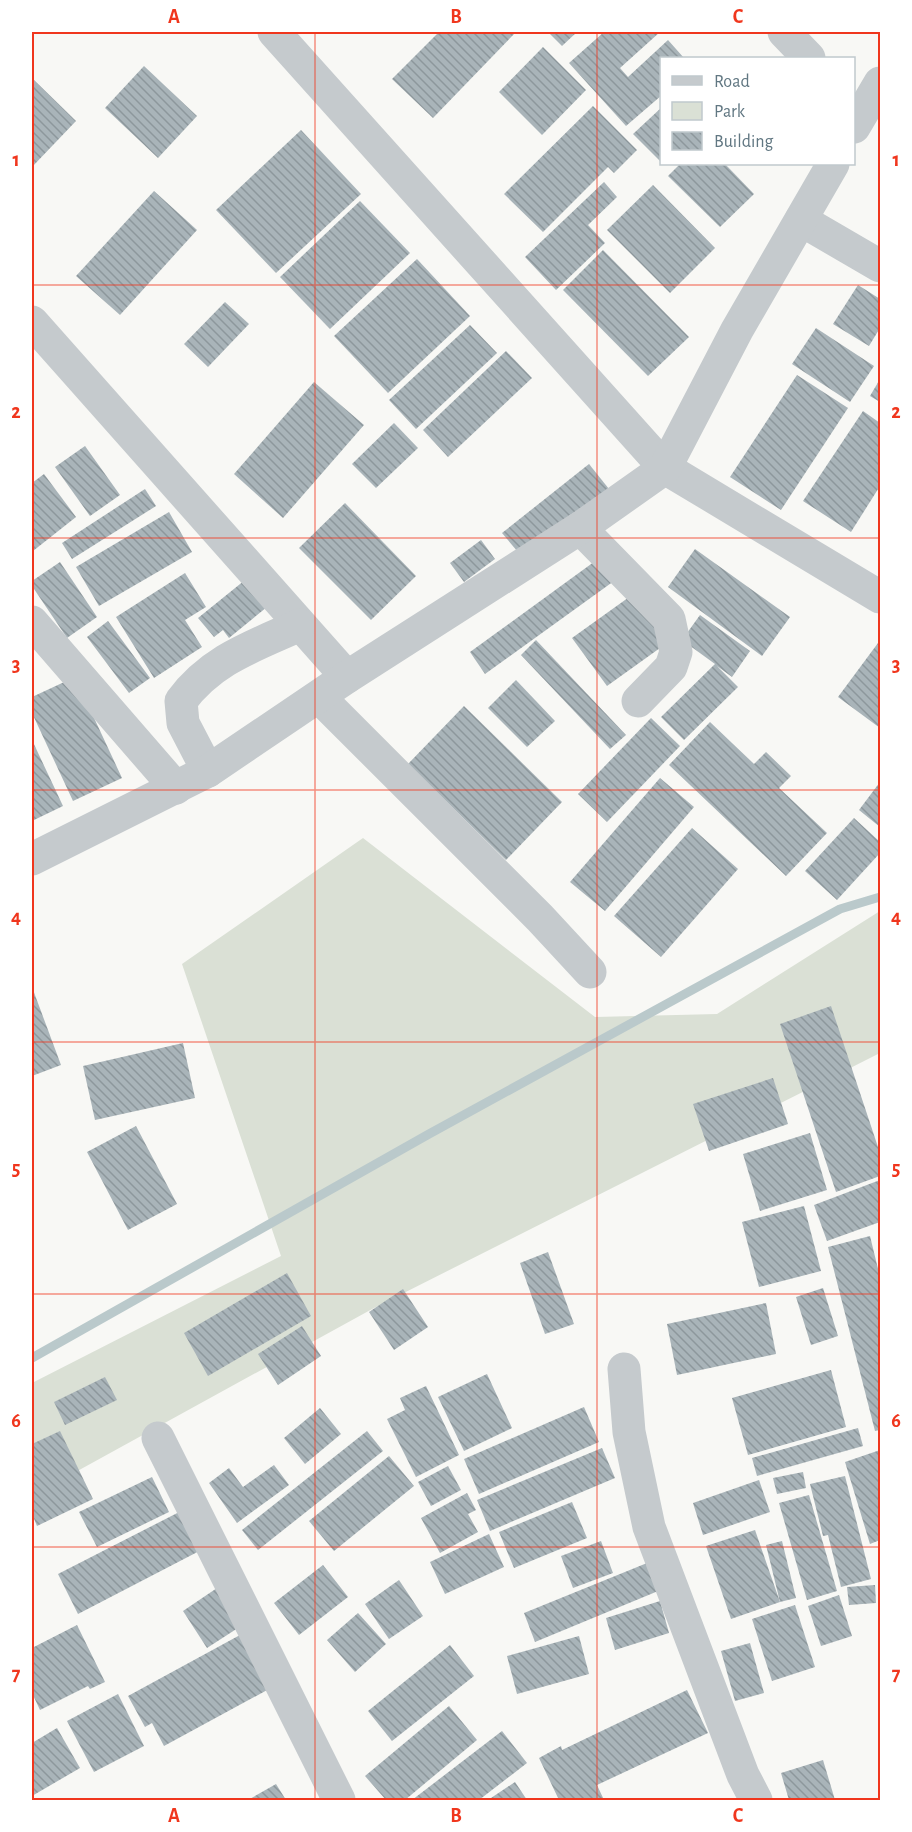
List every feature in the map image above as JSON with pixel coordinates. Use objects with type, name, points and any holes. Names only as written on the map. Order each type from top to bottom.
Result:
[{"type":"street","points":[[274,32],[664,468],[880,597]]},
{"type":"street","points":[[784,32],[808,57]]},
{"type":"street","points":[[856,116],[880,83]]},
{"type":"street","points":[[32,859],[208,771],[320,698],[347,677],[580,528],[664,468],[737,330],[832,165]]},
{"type":"street","points":[[801,220],[880,266]]},
{"type":"street","points":[[32,322],[347,677]]},
{"type":"street","points":[[580,528],[669,619],[676,652],[670,667],[638,701]]},
{"type":"street","points":[[32,622],[176,788]]},
{"type":"street","points":[[208,771],[183,723],[181,700],[196,680],[220,662],[300,624]]},
{"type":"street","points":[[320,698],[540,918],[590,972]]},
{"type":"street","points":[[624,1369],[629,1432],[649,1527],[743,1775],[756,1800]]},
{"type":"street","points":[[158,1438],[339,1800]]},
{"type":"green space","points":[[363,838],[595,1017],[717,1014],[880,911],[880,1053],[374,1308],[32,1496],[32,1383],[281,1256],[182,964]]},
{"type":"building","points":[[439,32],[516,32],[433,118],[392,79]]},
{"type":"building","points":[[548,32],[577,32],[562,46]]},
{"type":"building","points":[[604,32],[660,32],[620,68],[628,77],[668,40],[683,57],[660,57],[660,97],[626,126],[569,63]]},
{"type":"building","points":[[543,47],[586,90],[542,135],[499,92]]},
{"type":"building","points":[[144,66],[197,116],[158,158],[105,108]]},
{"type":"building","points":[[32,78],[76,121],[32,167]]},
{"type":"building","points":[[593,106],[637,150],[614,173],[608,167],[543,232],[504,194]]},
{"type":"building","points":[[660,109],[660,161],[633,134]]},
{"type":"building","points":[[301,130],[361,194],[276,273],[216,210]]},
{"type":"building","points":[[679,165],[726,165],[754,194],[720,227],[668,176]]},
{"type":"building","points":[[604,182],[617,197],[588,225],[605,243],[556,290],[525,257]]},
{"type":"building","points":[[653,185],[715,248],[670,293],[607,230]]},
{"type":"building","points":[[154,191],[197,230],[120,315],[76,276]]},
{"type":"building","points":[[360,201],[410,253],[330,329],[280,277]]},
{"type":"building","points":[[603,250],[689,337],[648,376],[563,290]]},
{"type":"building","points":[[417,259],[470,316],[388,393],[334,336]]},
{"type":"building","points":[[858,285],[880,299],[880,328],[869,346],[833,324]]},
{"type":"building","points":[[225,302],[249,324],[208,367],[184,344]]},
{"type":"building","points":[[470,325],[497,353],[416,429],[389,400]]},
{"type":"building","points":[[816,328],[874,366],[850,402],[792,364]]},
{"type":"building","points":[[506,351],[532,378],[448,457],[423,430]]},
{"type":"building","points":[[797,375],[848,408],[781,510],[730,477]]},
{"type":"building","points":[[880,379],[880,402],[870,396]]},
{"type":"building","points":[[314,382],[364,425],[283,518],[234,474]]},
{"type":"building","points":[[863,411],[880,423],[880,486],[851,532],[803,501]]},
{"type":"building","points":[[394,423],[418,448],[376,488],[352,464]]},
{"type":"building","points":[[85,446],[120,495],[90,516],[55,467]]},
{"type":"building","points":[[589,464],[609,489],[523,558],[502,533]]},
{"type":"building","points":[[44,474],[76,517],[33,551],[32,483]]},
{"type":"building","points":[[145,489],[156,506],[72,559],[62,543]]},
{"type":"building","points":[[345,503],[416,576],[371,620],[299,548]]},
{"type":"building","points":[[169,512],[192,552],[99,606],[76,567]]},
{"type":"building","points":[[481,540],[495,559],[464,582],[450,563]]},
{"type":"building","points":[[695,549],[790,617],[762,656],[668,587]]},
{"type":"building","points":[[598,559],[614,581],[485,674],[470,652]]},
{"type":"building","points":[[60,562],[97,617],[67,638],[32,586],[32,581]]},
{"type":"building","points":[[185,573],[206,607],[185,620],[202,647],[154,678],[116,617]]},
{"type":"building","points":[[245,580],[267,607],[229,638],[223,630],[214,637],[198,618]]},
{"type":"building","points":[[632,595],[667,643],[607,686],[572,638]]},
{"type":"building","points":[[700,615],[750,651],[732,677],[717,666],[738,687],[684,740],[661,717],[715,664],[682,640]]},
{"type":"building","points":[[108,621],[150,678],[129,693],[87,637]]},
{"type":"building","points":[[536,640],[626,735],[610,749],[521,655]]},
{"type":"building","points":[[878,643],[880,645],[880,728],[838,697]]},
{"type":"building","points":[[75,677],[122,778],[73,801],[32,713],[32,697]]},
{"type":"building","points":[[516,680],[555,721],[527,747],[488,708]]},
{"type":"building","points":[[464,706],[562,802],[506,860],[408,764]]},
{"type":"building","points":[[651,718],[680,746],[607,822],[578,794]]},
{"type":"building","points":[[710,722],[754,764],[766,752],[791,776],[779,788],[827,833],[786,876],[669,765]]},
{"type":"building","points":[[32,740],[63,806],[32,821]]},
{"type":"building","points":[[660,778],[694,807],[605,911],[570,882]]},
{"type":"building","points":[[880,782],[880,827],[859,810]]},
{"type":"building","points":[[854,818],[880,842],[880,853],[837,900],[805,871]]},
{"type":"building","points":[[692,828],[738,869],[661,957],[614,916]]},
{"type":"building","points":[[32,987],[61,1065],[32,1076]]},
{"type":"building","points":[[831,1006],[880,1153],[880,1176],[836,1192],[780,1024]]},
{"type":"building","points":[[183,1043],[195,1098],[95,1120],[83,1066]]},
{"type":"building","points":[[773,1078],[788,1124],[709,1151],[693,1104]]},
{"type":"building","points":[[136,1126],[177,1204],[128,1230],[87,1152]]},
{"type":"building","points":[[810,1133],[827,1190],[760,1211],[743,1154]]},
{"type":"building","points":[[880,1180],[880,1222],[827,1241],[814,1205]]},
{"type":"building","points":[[804,1206],[821,1271],[759,1287],[742,1222]]},
{"type":"building","points":[[870,1236],[880,1277],[880,1430],[875,1431],[828,1247]]},
{"type":"building","points":[[548,1252],[574,1324],[545,1334],[520,1263]]},
{"type":"building","points":[[287,1273],[311,1316],[208,1376],[184,1333]]},
{"type":"building","points":[[823,1288],[838,1336],[811,1345],[796,1297]]},
{"type":"building","points":[[403,1289],[428,1327],[394,1350],[369,1312]]},
{"type":"building","points":[[766,1303],[776,1354],[677,1375],[667,1324]]},
{"type":"building","points":[[302,1326],[321,1356],[278,1385],[258,1354]]},
{"type":"building","points":[[831,1370],[846,1427],[748,1455],[732,1398]]},
{"type":"building","points":[[487,1374],[512,1428],[464,1451],[438,1397]]},
{"type":"building","points":[[105,1377],[117,1400],[65,1425],[54,1402]]},
{"type":"building","points":[[426,1386],[459,1455],[416,1477],[387,1419],[405,1410],[400,1398]]},
{"type":"building","points":[[584,1407],[599,1442],[479,1494],[464,1459]]},
{"type":"building","points":[[320,1408],[341,1434],[305,1464],[284,1438]]},
{"type":"building","points":[[858,1428],[863,1446],[757,1476],[752,1458]]},
{"type":"building","points":[[60,1431],[93,1499],[37,1526],[32,1514],[32,1444]]},
{"type":"building","points":[[367,1431],[383,1451],[258,1550],[242,1530]]},
{"type":"building","points":[[602,1448],[615,1478],[490,1531],[477,1500]]},
{"type":"building","points":[[880,1450],[880,1540],[870,1544],[845,1462]]},
{"type":"building","points":[[389,1456],[414,1486],[334,1551],[309,1521]]},
{"type":"building","points":[[274,1465],[289,1485],[237,1523],[209,1483],[229,1468],[243,1487]]},
{"type":"building","points":[[448,1466],[461,1490],[431,1506],[418,1482]]},
{"type":"building","points":[[803,1472],[806,1488],[777,1494],[773,1478]]},
{"type":"building","points":[[845,1476],[871,1579],[841,1587],[828,1535],[823,1536],[810,1484]]},
{"type":"building","points":[[152,1477],[169,1512],[97,1547],[79,1512]]},
{"type":"building","points":[[759,1480],[770,1512],[703,1535],[693,1503]]},
{"type":"building","points":[[467,1493],[476,1510],[468,1514],[478,1532],[440,1553],[421,1518]]},
{"type":"building","points":[[809,1495],[837,1591],[807,1600],[779,1503]]},
{"type":"building","points":[[572,1502],[587,1538],[514,1568],[499,1532]]},
{"type":"building","points":[[189,1507],[209,1546],[78,1614],[58,1574]]},
{"type":"building","points":[[755,1530],[780,1602],[731,1619],[706,1546]]},
{"type":"building","points":[[489,1534],[504,1567],[445,1594],[430,1562]]},
{"type":"building","points":[[601,1541],[613,1573],[573,1588],[561,1556]]},
{"type":"building","points":[[782,1541],[796,1598],[780,1602],[766,1545]]},
{"type":"building","points":[[652,1561],[663,1589],[535,1642],[524,1613]]},
{"type":"building","points":[[323,1565],[348,1597],[299,1635],[274,1603]]},
{"type":"building","points":[[399,1580],[423,1616],[389,1639],[365,1604]]},
{"type":"building","points":[[875,1585],[876,1603],[849,1605],[847,1587]]},
{"type":"building","points":[[217,1588],[241,1626],[207,1648],[183,1611]]},
{"type":"building","points":[[839,1595],[852,1636],[821,1646],[808,1606]]},
{"type":"building","points":[[660,1601],[669,1633],[615,1650],[606,1618]]},
{"type":"building","points":[[795,1605],[815,1667],[772,1681],[752,1619]]},
{"type":"building","points":[[358,1613],[386,1644],[355,1672],[327,1640]]},
{"type":"building","points":[[77,1625],[105,1682],[90,1689],[88,1686],[40,1710],[32,1693],[32,1648]]},
{"type":"building","points":[[240,1635],[269,1689],[164,1746],[152,1723],[145,1727],[128,1696]]},
{"type":"building","points":[[579,1636],[589,1674],[517,1694],[507,1656]]},
{"type":"building","points":[[750,1643],[764,1693],[735,1701],[721,1651]]},
{"type":"building","points":[[450,1645],[474,1676],[392,1741],[368,1711]]},
{"type":"building","points":[[687,1690],[708,1733],[597,1785],[604,1800],[559,1800],[539,1758],[561,1746],[562,1750]]},
{"type":"building","points":[[118,1694],[144,1746],[94,1772],[67,1721]]},
{"type":"building","points":[[449,1706],[477,1740],[405,1800],[386,1800],[365,1776]]},
{"type":"building","points":[[57,1728],[80,1768],[32,1796],[32,1743]]},
{"type":"building","points":[[502,1731],[527,1763],[479,1800],[412,1800]]},
{"type":"building","points":[[823,1760],[835,1800],[789,1800],[781,1773]]},
{"type":"building","points":[[515,1782],[527,1800],[488,1800]]},
{"type":"building","points":[[276,1784],[286,1800],[248,1800]]},
{"type":"waterway","points":[[32,1358],[429,1134],[840,909],[880,897]]}]
